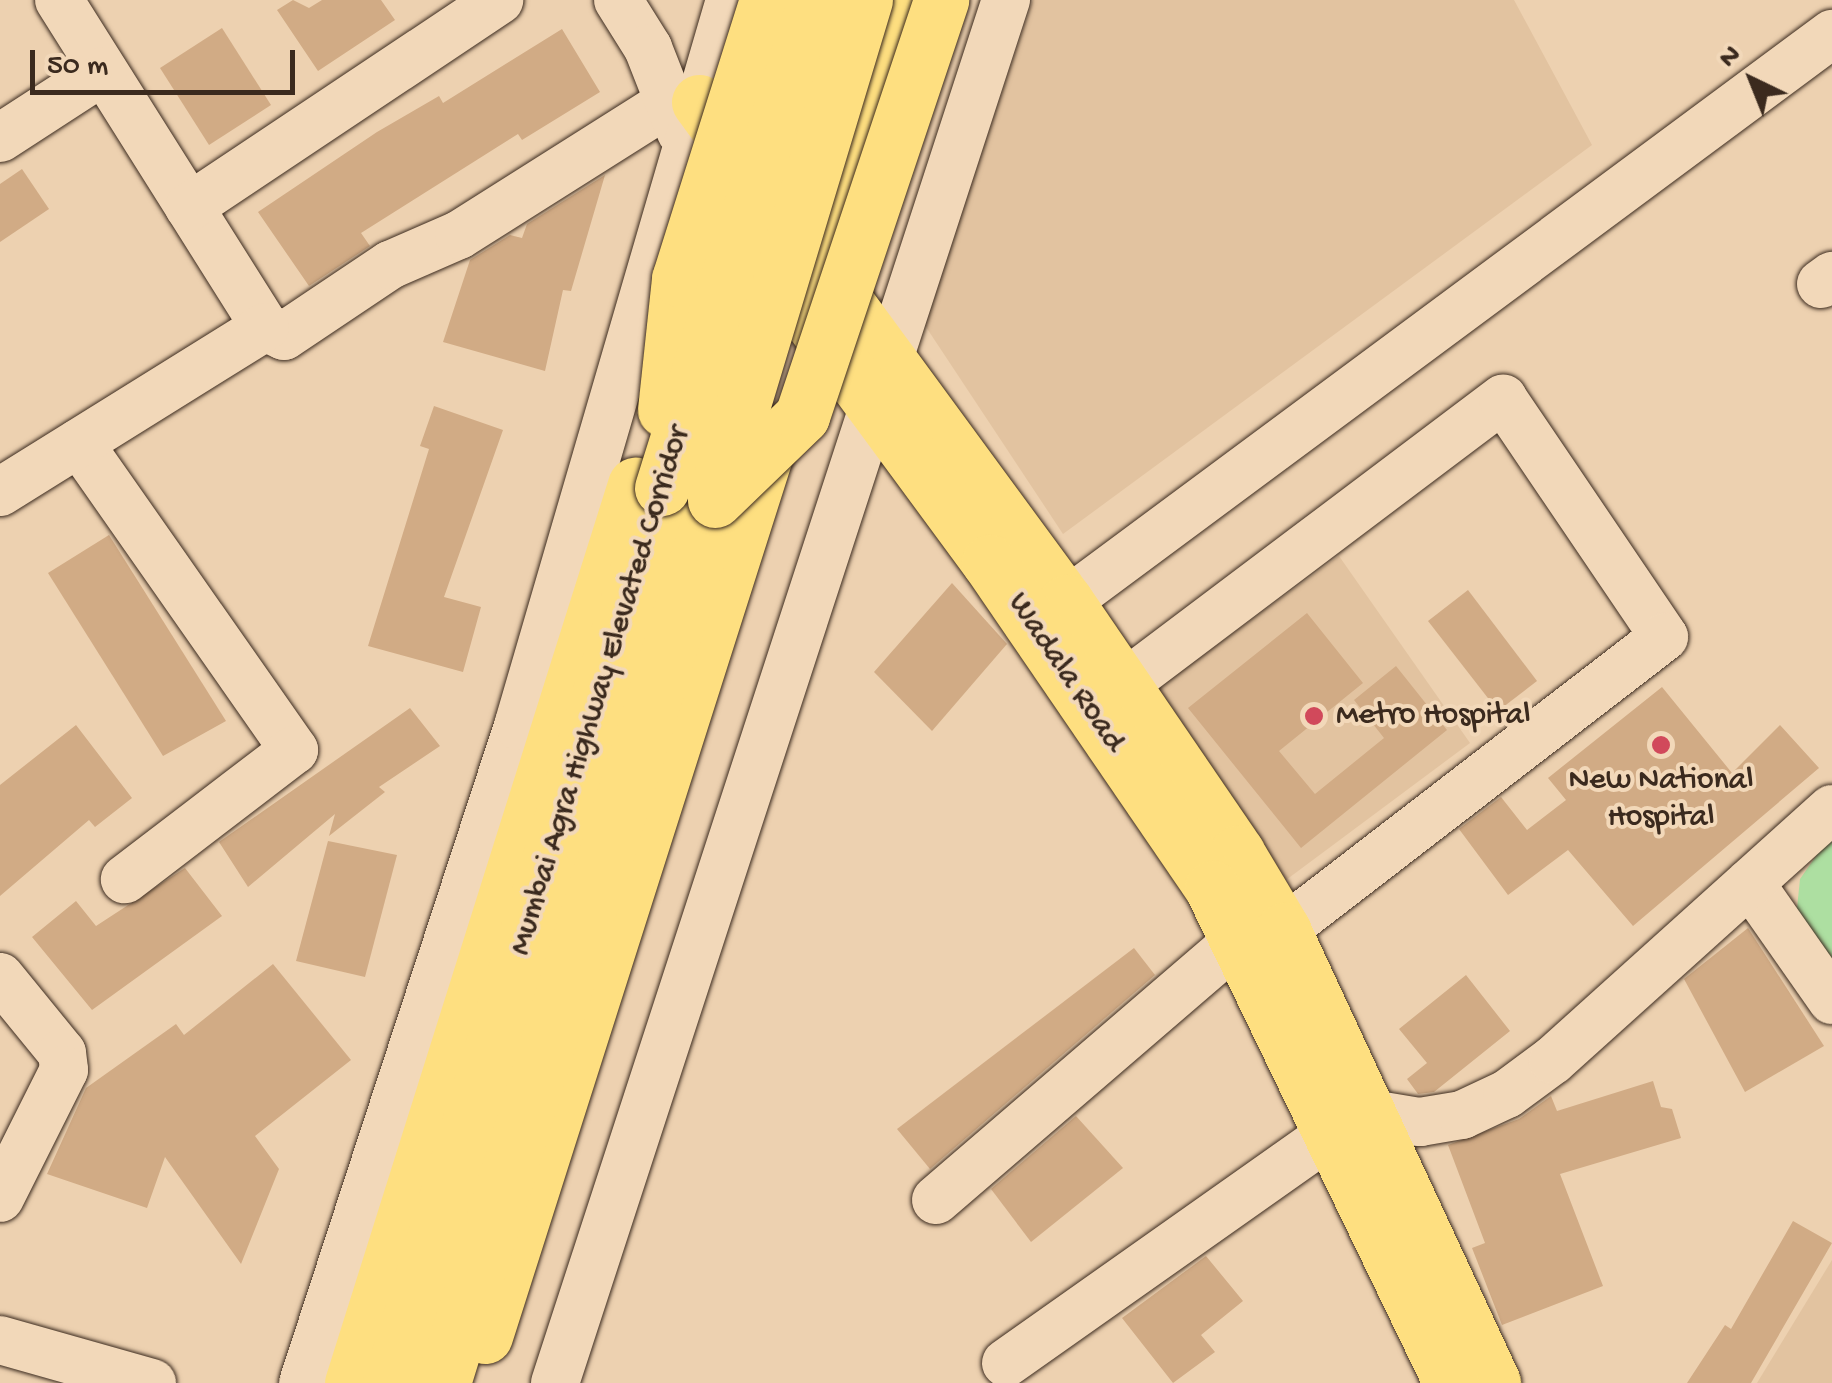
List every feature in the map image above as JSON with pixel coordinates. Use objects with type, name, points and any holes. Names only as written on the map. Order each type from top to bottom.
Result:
[{"type":"main road","points":[[662,488],[667,354],[679,279],[767,0]]},
{"type":"main road","points":[[352,1383],[788,0]]},
{"type":"main road","name":"Mumbai Agra Highway Elevated Corridor","points":[[390,1383],[815,0]]},
{"type":"main road","name":"Mumbai Agra Highway Elevated Corridor","points":[[443,1383],[865,0]]},
{"type":"main road","points":[[471,1383],[909,0]]},
{"type":"main road","points":[[715,500],[802,416],[941,0]]},
{"type":"main road","points":[[684,115],[731,180],[825,266],[879,377]]},
{"type":"main road","name":"Wadala Road","points":[[731,180],[808,318],[879,377],[1066,602],[1123,685],[1493,1383]]},
{"type":"main road","name":"Wadala Road","points":[[879,377],[1212,888],[1259,937]]},
{"type":"main road","name":"Wadala Road","points":[[1352,1123],[1451,1383]]},
{"type":"street","points":[[59,0],[265,328],[284,336],[390,266],[684,115]]},
{"type":"street","points":[[189,207],[500,0]]},
{"type":"street","points":[[618,0],[684,115]]},
{"type":"street","points":[[304,1383],[518,726],[684,115],[730,0]]},
{"type":"street","points":[[555,1383],[879,377],[1006,0]]},
{"type":"street","points":[[1066,602],[1832,34]]},
{"type":"street","points":[[0,138],[103,71]]},
{"type":"street","points":[[0,492],[265,328]]},
{"type":"street","points":[[936,1200],[1259,937],[1664,637],[1502,399],[1123,685]]},
{"type":"street","points":[[79,443],[294,750],[125,879]]},
{"type":"street","points":[[1006,1364],[1352,1123],[1420,1122],[1462,1116],[1507,1094],[1832,809]]},
{"type":"street","points":[[1750,883],[1832,1000]]},
{"type":"street","points":[[0,977],[62,1053],[64,1070],[0,1198]]},
{"type":"street","points":[[0,1132],[56,1086]]},
{"type":"street","points":[[0,1340],[152,1383]]},
{"type":"shaded area","points":[[1033,0],[1514,0],[1592,145],[1063,534],[924,324]]},
{"type":"shaded area","name":"Metro Hospital","points":[[1339,556],[1470,743],[1286,880],[1158,688]]},
{"type":"shaded area","points":[[1832,1260],[1832,1383],[1757,1383]]},
{"type":"green space","points":[[1832,833],[1832,966],[1796,918],[1800,879]]},
{"type":"building","points":[[293,0],[309,8],[322,0],[381,0],[395,20],[318,71],[277,10]]},
{"type":"building","points":[[222,28],[271,105],[209,145],[160,68]]},
{"type":"building","points":[[562,29],[600,92],[522,140],[518,134],[361,233],[370,246],[309,286],[258,212],[377,132],[439,96],[443,103]]},
{"type":"building","points":[[22,169],[49,209],[0,242],[0,184]]},
{"type":"building","points":[[605,175],[571,291],[563,290],[545,371],[443,342],[470,260],[510,235],[522,238],[527,224]]},
{"type":"building","points":[[434,406],[503,430],[444,597],[481,607],[463,672],[368,646],[429,449],[420,446]]},
{"type":"building","points":[[109,535],[226,721],[163,756],[48,573]]},
{"type":"building","points":[[952,583],[1007,644],[932,731],[874,672]]},
{"type":"building","points":[[1468,590],[1537,681],[1498,711],[1428,621]]},
{"type":"building","points":[[1307,613],[1363,683],[1279,751],[1315,794],[1384,738],[1354,700],[1396,666],[1447,730],[1301,848],[1188,708]]},
{"type":"building","points":[[1662,687],[1732,773],[1780,725],[1819,768],[1633,926],[1568,850],[1508,895],[1459,829],[1501,797],[1527,830],[1566,800],[1548,778]]},
{"type":"building","points":[[410,708],[440,746],[379,787],[385,792],[329,836],[335,814],[248,887],[219,842]]},
{"type":"building","points":[[76,725],[132,798],[95,827],[89,820],[0,896],[0,785]]},
{"type":"building","points":[[328,841],[397,855],[365,977],[296,961]]},
{"type":"building","points":[[185,868],[222,916],[92,1010],[32,937],[76,901],[96,926]]},
{"type":"building","points":[[1748,928],[1824,1046],[1745,1092],[1684,979]]},
{"type":"building","points":[[1134,948],[1155,975],[930,1169],[897,1129]]},
{"type":"building","points":[[273,964],[351,1060],[255,1136],[279,1169],[241,1264],[165,1157],[147,1208],[47,1174],[86,1088],[176,1024],[184,1035]]},
{"type":"building","points":[[1466,975],[1510,1031],[1434,1092],[1418,1094],[1407,1079],[1427,1063],[1399,1029]]},
{"type":"building","points":[[1653,1081],[1661,1107],[1672,1109],[1681,1138],[1560,1174],[1603,1286],[1502,1325],[1472,1248],[1485,1243],[1448,1145],[1519,1119],[1551,1096],[1557,1111]]},
{"type":"building","points":[[1076,1116],[1123,1168],[1031,1242],[991,1189]]},
{"type":"building","points":[[1793,1221],[1832,1243],[1751,1383],[1687,1383],[1725,1325],[1731,1329]]},
{"type":"building","points":[[1206,1256],[1243,1301],[1201,1335],[1215,1352],[1173,1383],[1122,1318]]},
{"type":"place","name":"Metro Hospital","points":[[1314,716]]},
{"type":"place","name":"New National Hospital","points":[[1661,745]]}]
